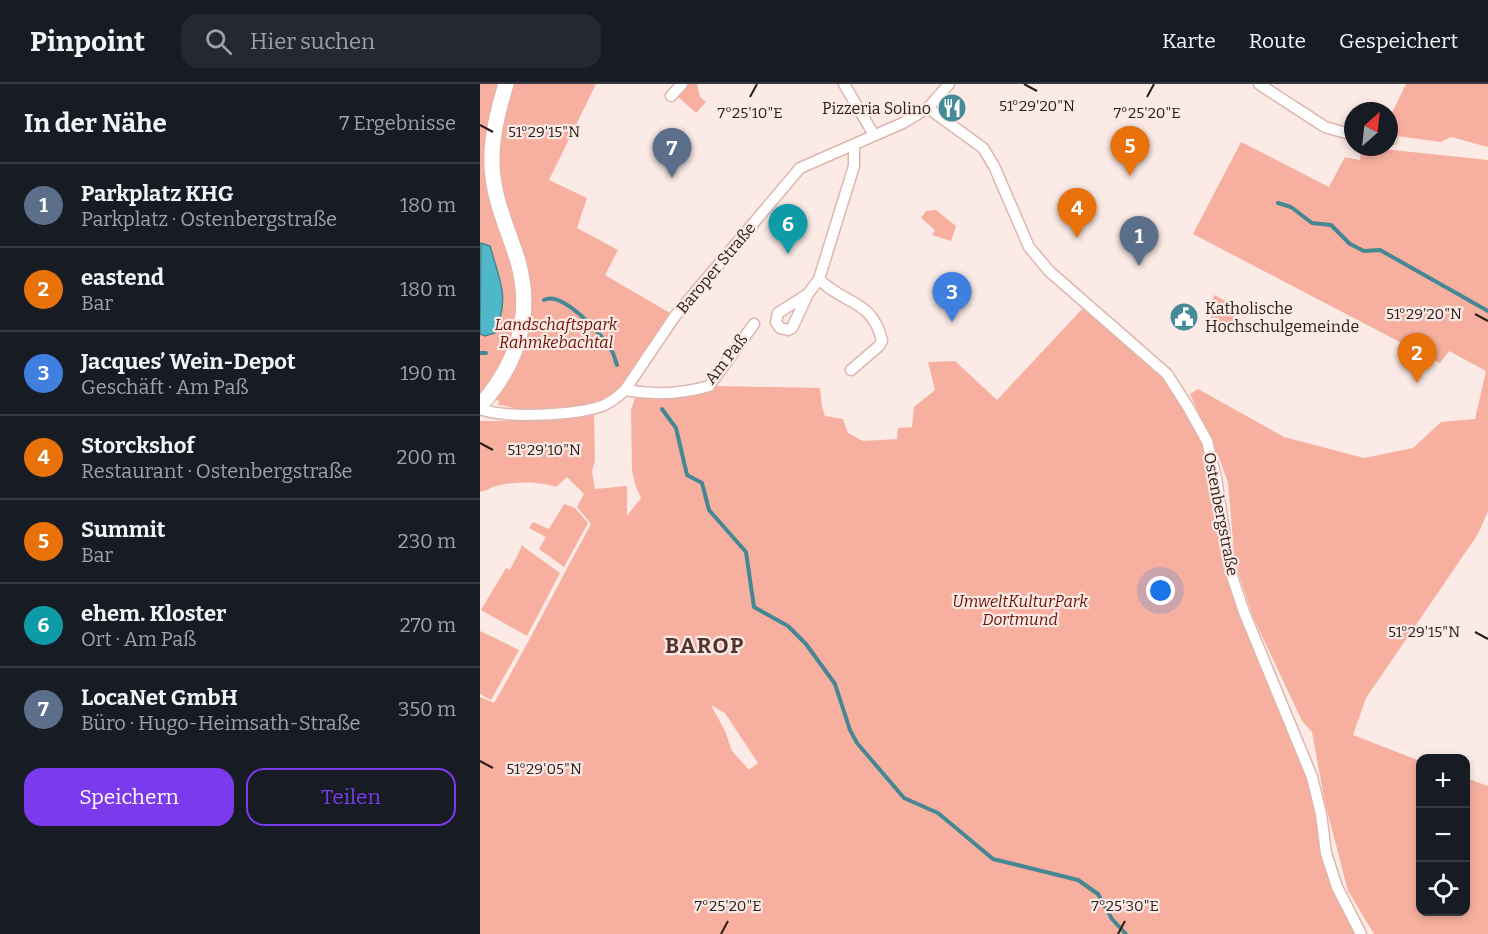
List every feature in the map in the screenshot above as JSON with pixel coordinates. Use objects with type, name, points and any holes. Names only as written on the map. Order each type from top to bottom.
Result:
[{"type":"street","points":[[480,408],[510,365],[519,340],[523,314],[521,275],[500,213],[492,166],[495,120],[506,84]]},
{"type":"street","points":[[671,96],[682,84]]},
{"type":"street","points":[[844,84],[874,135]]},
{"type":"street","name":"Baroper Straße","points":[[480,408],[488,412],[526,415],[580,411],[601,406],[616,399],[625,390],[675,316],[800,168],[903,123],[928,108],[949,84]]},
{"type":"street","points":[[1259,84],[1325,127],[1344,132]]},
{"type":"street","name":"Ostenbergstraße","points":[[928,108],[983,148],[994,166],[1029,247],[1049,271],[1167,375],[1207,441],[1216,478],[1230,570],[1244,612],[1312,777],[1321,814],[1326,853],[1337,887],[1361,934]]},
{"type":"street","points":[[808,294],[819,279],[854,166],[854,145]]},
{"type":"street","points":[[819,279],[825,285],[859,304],[868,312],[880,333],[882,341],[879,346],[851,370]]},
{"type":"street","name":"Am Paß","points":[[625,390],[682,393],[709,386],[754,324]]},
{"type":"green space","name":"Landschaftspark Rahmkebachtal","points":[[480,84],[596,84],[549,180],[587,198],[577,228],[618,250],[605,275],[675,316],[616,399],[560,409],[526,410],[498,405],[499,401],[480,394]]},
{"type":"green space","points":[[685,84],[697,84],[700,97],[706,102],[696,113],[675,94]]},
{"type":"green space","points":[[1406,84],[1488,84],[1488,147],[1451,137],[1441,142],[1398,136],[1397,102]]},
{"type":"green space","points":[[1241,142],[1329,187],[1345,157],[1360,160],[1360,156],[1398,156],[1398,151],[1488,160],[1488,511],[1478,534],[1366,698],[1353,735],[1416,759],[1416,916],[1470,916],[1470,779],[1488,786],[1488,934],[1374,934],[1348,891],[1325,803],[1312,732],[1302,721],[1253,617],[1235,563],[1228,483],[1190,394],[1198,389],[1284,437],[1364,458],[1413,448],[1441,422],[1475,419],[1486,371],[1449,351],[1440,363],[1193,234]]},
{"type":"green space","points":[[936,210],[956,226],[951,241],[932,235],[935,230],[921,218],[926,211]]},
{"type":"green space","points":[[1215,295],[1239,309],[1226,332],[1213,324],[1211,313],[1207,309]]},
{"type":"green space","name":"UmweltKulturPark Dortmund","points":[[1083,308],[1164,380],[1178,399],[1201,441],[1212,477],[1220,537],[1309,778],[1356,934],[480,934],[480,697],[494,703],[591,524],[577,507],[584,494],[567,477],[556,487],[516,483],[500,485],[480,492],[480,421],[532,421],[594,415],[595,461],[592,471],[595,489],[627,486],[627,516],[641,498],[632,471],[631,410],[637,392],[687,392],[718,386],[820,388],[825,416],[843,419],[848,433],[863,441],[897,439],[898,428],[912,427],[914,407],[935,390],[928,362],[955,361],[997,400]],"holes":[[[711,705],[725,713],[758,763],[749,770],[732,751],[725,731]]]},
{"type":"green space","points":[[564,504],[575,508],[588,523],[564,567],[539,549],[546,537],[529,528],[533,522],[549,529]]},
{"type":"green space","points":[[521,545],[560,573],[527,636],[481,610],[506,568],[510,570]]},
{"type":"green space","points":[[480,631],[519,650],[491,700],[480,694]]},
{"type":"water","points":[[481,243],[490,246],[503,299],[500,320],[495,333],[485,336],[480,334]]},
{"type":"waterway","points":[[1278,203],[1291,207],[1312,223],[1331,225],[1350,244],[1364,251],[1380,250],[1488,311]]},
{"type":"waterway","points":[[544,300],[561,301],[580,315],[605,342],[617,365]]},
{"type":"waterway","points":[[480,353],[486,353]]},
{"type":"waterway","points":[[662,409],[676,428],[687,475],[702,483],[709,510],[746,552],[754,607],[788,626],[806,644],[835,684],[850,730],[857,743],[904,798],[938,813],[993,859],[1078,880],[1098,894],[1112,919],[1126,934]]},
{"type":"place","name":"Pizzeria Solino","points":[[952,108]]},
{"type":"place","name":"Summit","points":[[1130,176]]},
{"type":"place","name":"LocaNet GmbH","points":[[672,178]]},
{"type":"place","name":"Storckshof","points":[[1077,238]]},
{"type":"place","name":"ehem. Kloster","points":[[788,254]]},
{"type":"place","name":"Parkplatz KHG","points":[[1139,266]]},
{"type":"place","name":"Katholische Hochschulgemeinde","points":[[1184,317]]},
{"type":"place","name":"Jacques’ Wein-Depot","points":[[952,322]]},
{"type":"place","name":"eastend","points":[[1417,383]]},
{"type":"district","name":"BAROP","points":[[705,645]]}]
